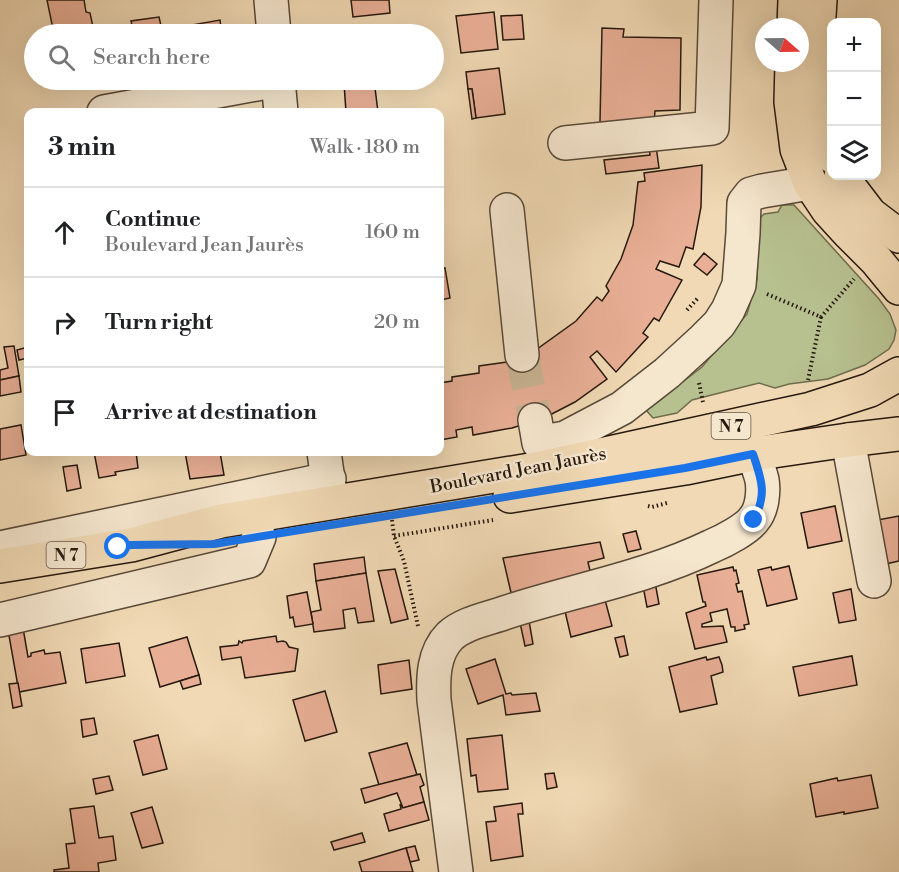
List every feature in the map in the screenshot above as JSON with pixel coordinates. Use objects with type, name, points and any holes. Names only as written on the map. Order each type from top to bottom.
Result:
[{"type":"main road","points":[[794,18],[795,0]]},
{"type":"main road","points":[[820,0],[816,95],[827,147]]},
{"type":"main road","points":[[792,72],[791,102],[797,149],[810,183],[828,210],[876,260],[899,288]]},
{"type":"main road","points":[[844,180],[870,214],[899,236]]},
{"type":"main road","name":"Boulevard Jean Jaurès","points":[[0,566],[131,545],[221,521],[328,478],[536,469],[811,409],[870,390],[899,374]]},
{"type":"main road","name":"Boulevard Jean Jaurès","points":[[131,545],[214,544],[685,468],[753,454],[899,434]]},
{"type":"street","points":[[271,0],[273,24]]},
{"type":"street","points":[[565,143],[712,128],[716,0]]},
{"type":"street","points":[[126,108],[224,90]]},
{"type":"street","points":[[279,90],[281,108]]},
{"type":"street","points":[[535,420],[539,443],[565,438],[622,408],[679,362],[718,324],[728,310],[738,285],[744,203],[751,194],[762,190],[810,183]]},
{"type":"street","points":[[507,210],[522,356]]},
{"type":"street","points":[[848,440],[874,581]]},
{"type":"street","points":[[456,872],[433,677],[438,654],[450,636],[469,625],[535,603],[665,567],[730,538],[754,520],[761,505],[762,480],[753,454]]},
{"type":"street","points":[[0,548],[328,478]]},
{"type":"street","points":[[0,621],[249,561],[259,537]]},
{"type":"path","points":[[806,390],[821,317],[855,278]]},
{"type":"path","points":[[738,285],[757,290],[821,317]]},
{"type":"path","points":[[394,536],[404,561],[420,633]]},
{"type":"green space","points":[[782,205],[794,205],[879,299],[890,314],[896,330],[889,349],[865,365],[828,379],[775,388],[759,383],[692,400],[677,413],[653,418],[646,410],[702,367],[747,314],[757,279],[759,219],[764,214],[778,212]]},
{"type":"building","points":[[47,0],[84,0],[86,12],[90,13],[92,24],[52,24]]},
{"type":"building","points":[[351,0],[389,0],[390,13],[353,17]]},
{"type":"building","points":[[494,12],[498,49],[461,53],[456,16]]},
{"type":"building","points":[[522,15],[524,39],[503,40],[501,16]]},
{"type":"building","points":[[159,17],[161,24],[132,24],[131,21]]},
{"type":"building","points":[[220,20],[221,24],[197,24]]},
{"type":"building","points":[[602,28],[624,29],[623,37],[681,38],[680,110],[655,111],[654,123],[600,122]]},
{"type":"building","points":[[499,68],[505,114],[476,118],[472,89],[468,89],[466,72]]},
{"type":"building","points":[[468,89],[472,89],[476,118],[472,119]]},
{"type":"building","points":[[344,90],[375,90],[378,108],[346,108]]},
{"type":"building","points":[[656,146],[659,168],[606,174],[604,160],[650,155],[649,147]]},
{"type":"building","points":[[702,165],[701,207],[693,249],[686,247],[679,267],[660,261],[656,269],[682,280],[659,321],[654,318],[643,333],[648,337],[616,372],[597,351],[590,357],[607,379],[575,402],[544,418],[512,428],[473,435],[472,427],[456,430],[457,437],[444,439],[444,382],[452,381],[452,377],[479,373],[479,366],[507,362],[537,349],[576,321],[597,297],[602,301],[609,291],[606,286],[621,259],[633,225],[638,182],[645,181],[644,173]]},
{"type":"building","points":[[704,253],[717,264],[707,275],[694,265]]},
{"type":"building","points":[[444,268],[450,298],[444,299]]},
{"type":"building","points":[[14,346],[19,376],[0,380],[0,370],[8,368],[4,347]]},
{"type":"building","points":[[24,348],[24,359],[19,360],[17,350]]},
{"type":"building","points":[[19,376],[21,392],[0,396],[0,380]]},
{"type":"building","points":[[21,425],[24,455],[0,460],[0,429]]},
{"type":"building","points":[[95,456],[136,456],[138,468],[115,472],[116,475],[99,478]]},
{"type":"building","points":[[186,456],[221,456],[224,475],[190,479]]},
{"type":"building","points":[[77,465],[81,488],[67,491],[63,467]]},
{"type":"building","points":[[835,506],[842,541],[808,548],[801,513]]},
{"type":"building","points":[[899,516],[899,561],[881,565],[872,521]]},
{"type":"building","points":[[636,531],[641,549],[628,552],[623,534]]},
{"type":"building","points":[[600,542],[604,558],[588,562],[591,575],[512,597],[503,558]]},
{"type":"building","points":[[364,557],[366,573],[316,581],[314,564]]},
{"type":"building","points":[[789,566],[797,599],[767,606],[758,570]]},
{"type":"building","points":[[733,567],[739,583],[736,584],[738,592],[742,591],[749,624],[744,625],[745,629],[735,631],[735,627],[731,627],[727,609],[710,613],[712,621],[702,624],[702,627],[723,626],[727,642],[695,649],[686,613],[706,606],[697,575]]},
{"type":"building","points":[[395,569],[408,619],[391,623],[378,571]]},
{"type":"building","points":[[366,573],[374,621],[358,623],[355,608],[343,610],[345,628],[314,632],[311,612],[321,610],[316,581]]},
{"type":"building","points":[[655,582],[659,604],[647,607],[643,586]]},
{"type":"building","points":[[851,589],[856,620],[839,623],[833,593]]},
{"type":"building","points":[[307,592],[313,624],[295,627],[293,617],[290,618],[287,596]]},
{"type":"building","points":[[604,596],[612,626],[571,637],[564,607]]},
{"type":"building","points":[[528,615],[533,644],[525,646],[519,618]]},
{"type":"building","points":[[23,628],[28,657],[31,653],[44,650],[45,654],[60,652],[66,683],[19,692],[8,630]]},
{"type":"building","points":[[276,636],[277,642],[286,642],[289,647],[298,649],[295,671],[245,678],[241,657],[222,660],[220,647],[238,645],[239,641],[242,643]]},
{"type":"building","points":[[624,636],[628,655],[620,657],[615,638]]},
{"type":"building","points":[[187,637],[199,675],[160,687],[149,648]]},
{"type":"building","points":[[119,643],[125,676],[86,683],[81,649]]},
{"type":"building","points":[[852,656],[857,685],[799,696],[793,667]]},
{"type":"building","points":[[706,657],[707,660],[719,657],[722,665],[723,672],[711,676],[717,704],[680,712],[669,667]]},
{"type":"building","points":[[495,659],[506,694],[536,693],[540,711],[506,715],[503,695],[478,704],[466,669]]},
{"type":"building","points":[[409,660],[412,689],[381,694],[378,665]]},
{"type":"building","points":[[199,675],[201,684],[183,689],[180,681]]},
{"type":"building","points":[[18,683],[22,706],[13,708],[9,684]]},
{"type":"building","points":[[325,691],[337,732],[305,741],[293,700]]},
{"type":"building","points":[[94,718],[97,734],[83,737],[81,720]]},
{"type":"building","points":[[158,735],[167,769],[143,775],[134,741]]},
{"type":"building","points":[[502,735],[508,789],[478,792],[476,775],[471,776],[467,739]]},
{"type":"building","points":[[407,743],[417,775],[379,785],[369,753]]},
{"type":"building","points":[[554,773],[557,787],[547,789],[545,774]]},
{"type":"building","points":[[420,774],[424,785],[420,787],[424,802],[403,808],[397,793],[365,803],[361,789]]},
{"type":"building","points":[[871,775],[878,808],[816,817],[810,784],[837,778],[838,781]]},
{"type":"building","points":[[109,776],[113,790],[96,794],[93,779]]},
{"type":"building","points":[[424,802],[429,820],[389,831],[384,814],[401,809],[400,804],[403,808]]},
{"type":"building","points":[[522,803],[523,814],[518,814],[523,856],[491,861],[486,822],[496,821],[494,807]]},
{"type":"building","points":[[94,806],[99,838],[113,836],[116,860],[98,863],[99,872],[54,872],[54,870],[69,868],[66,844],[75,843],[70,809]]},
{"type":"building","points":[[152,807],[163,843],[142,848],[131,813]]},
{"type":"building","points":[[362,833],[365,842],[334,850],[331,842]]},
{"type":"building","points":[[415,846],[419,860],[410,862],[406,848]]},
{"type":"building","points":[[406,848],[413,872],[362,872],[359,862]]},
{"type":"tunnel","points":[[522,355],[535,420]]},
{"type":"route","points":[[118,547],[214,544],[685,468],[753,454],[762,480],[761,505],[754,520]]}]
